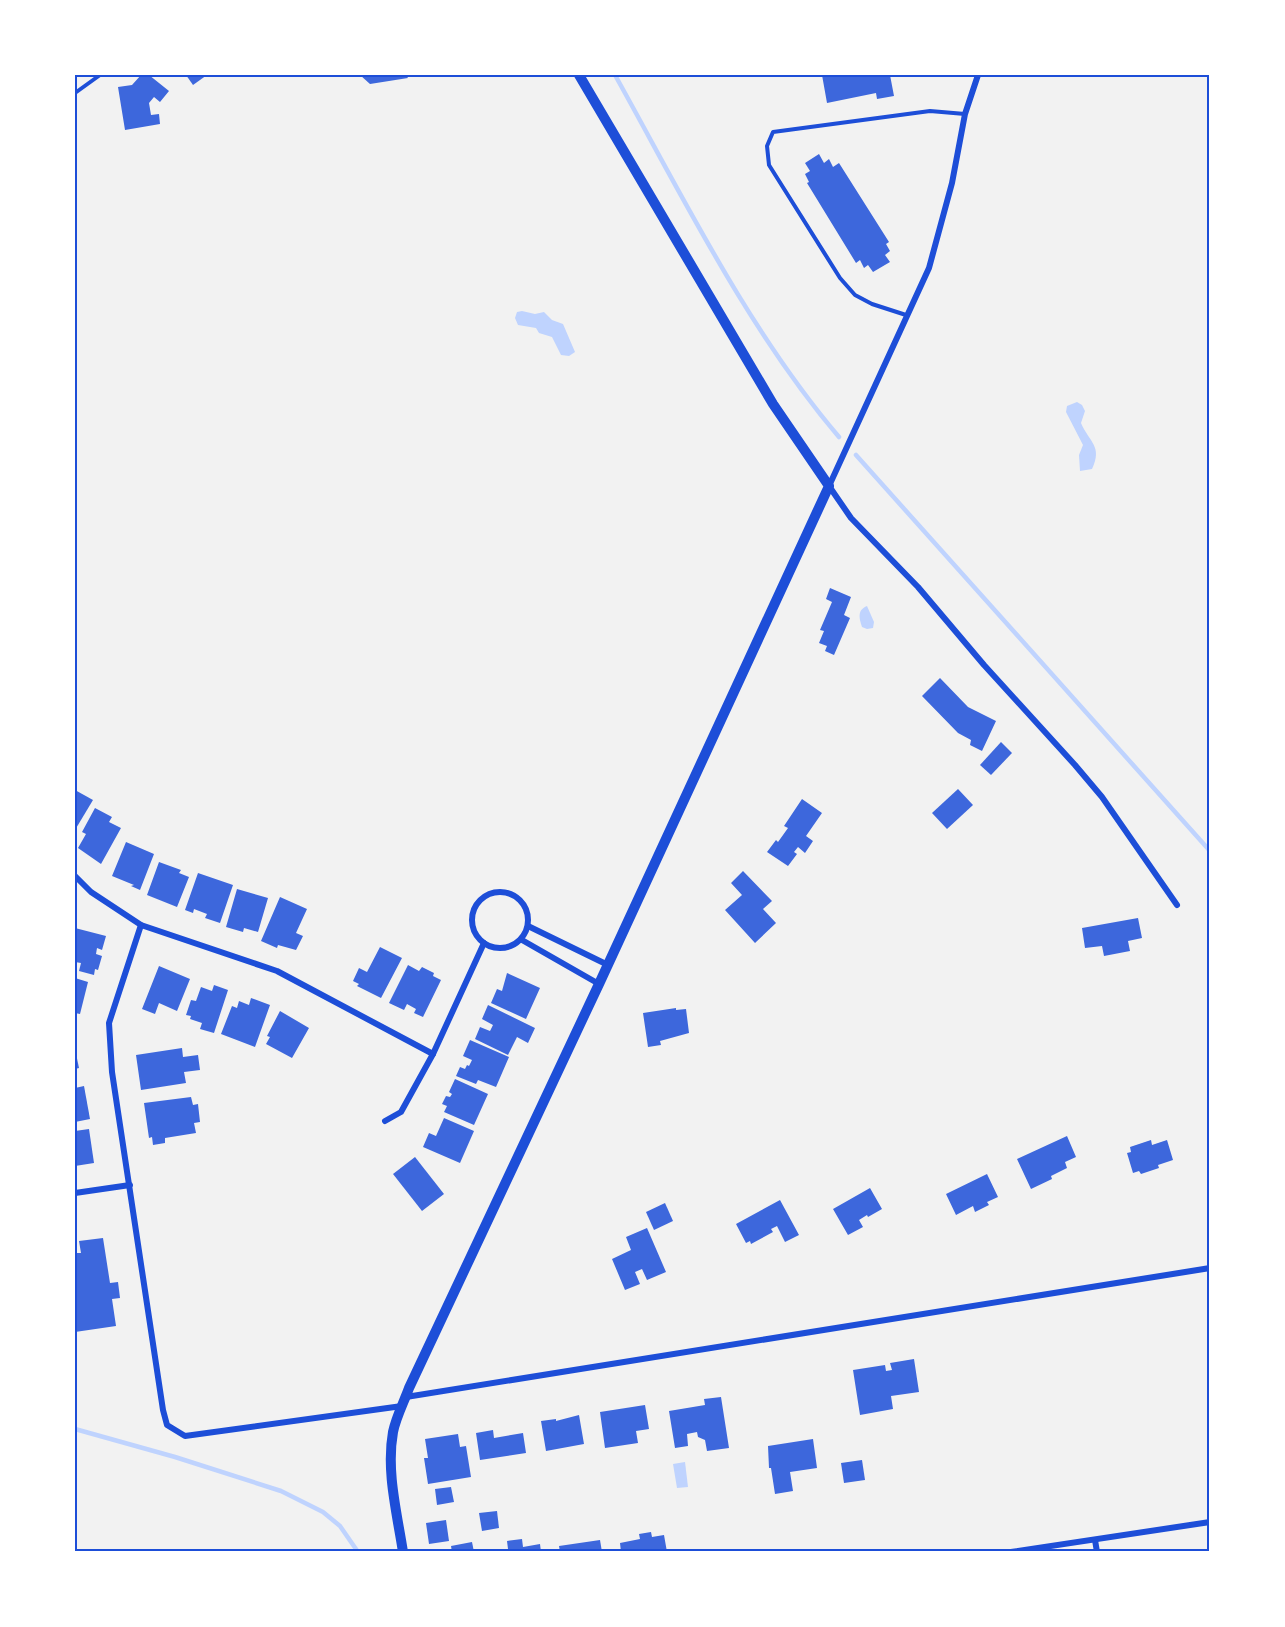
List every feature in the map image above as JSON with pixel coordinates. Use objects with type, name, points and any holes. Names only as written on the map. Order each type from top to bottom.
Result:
[{"type":"street","points":[[579,75],[773,404],[851,518],[918,588],[1082,773],[1114,813],[1177,905]]},
{"type":"street","points":[[403,1552],[391,1476],[393,1430],[404,1401],[929,268],[939,235],[965,114],[978,75]]},
{"type":"street","points":[[75,876],[91,892],[141,925],[277,971],[433,1054]]},
{"type":"street","points":[[495,891],[506,892],[517,897],[524,905],[528,915],[528,926],[522,940],[505,948],[494,948],[484,944],[476,935],[472,925],[472,914],[477,903],[495,891]]},
{"type":"street","points":[[141,925],[109,1023],[111,1072],[163,1410],[167,1425],[185,1436],[1210,1268]]},
{"type":"street","points":[[528,926],[608,965]]},
{"type":"street","points":[[522,940],[599,984]]},
{"type":"street","points":[[385,1121],[401,1112],[433,1054],[484,944]]},
{"type":"street","points":[[75,1193],[130,1185]]},
{"type":"street","points":[[1011,1552],[1210,1522]]},
{"type":"street","points":[[1095,1540],[1097,1552]]},
{"type":"lane","points":[[75,93],[100,75]]},
{"type":"lane","points":[[906,315],[872,304],[855,295],[840,278],[769,165],[767,146],[773,132],[799,127],[841,124],[930,111],[965,114]]},
{"type":"water","points":[[517,312],[535,314],[544,312],[552,320],[563,324],[575,352],[569,356],[561,355],[552,337],[539,333],[536,328],[518,325],[515,318]]},
{"type":"water","points":[[1077,402],[1085,411],[1081,423],[1094,444],[1096,455],[1092,469],[1080,471],[1079,455],[1083,445],[1066,412],[1067,406]]},
{"type":"water","points":[[867,606],[874,622],[873,628],[867,629],[862,627],[860,615]]},
{"type":"water","points":[[685,1462],[688,1487],[677,1488],[673,1464]]},
{"type":"building","points":[[141,75],[149,75],[169,91],[160,102],[154,97],[149,103],[151,115],[159,114],[160,124],[125,130],[118,87],[132,85]]},
{"type":"building","points":[[186,75],[207,75],[193,85]]},
{"type":"building","points":[[360,75],[406,75],[408,78],[370,84]]},
{"type":"building","points":[[822,75],[890,75],[894,96],[877,99],[876,93],[827,103]]},
{"type":"building","points":[[819,154],[824,163],[829,159],[833,167],[839,163],[889,242],[886,244],[890,251],[885,255],[890,262],[873,272],[868,265],[864,268],[860,260],[856,263],[807,183],[809,182],[805,174],[810,171],[805,163]]},
{"type":"building","points":[[830,588],[851,597],[844,615],[850,618],[834,655],[825,651],[827,646],[819,643],[824,631],[820,630],[832,602],[826,599]]},
{"type":"building","points":[[940,678],[968,707],[996,721],[982,751],[970,745],[971,740],[958,733],[922,696]]},
{"type":"building","points":[[1001,742],[1012,753],[991,775],[980,765]]},
{"type":"building","points":[[958,789],[973,805],[947,829],[932,813]]},
{"type":"building","points":[[75,790],[93,800],[75,830]]},
{"type":"building","points":[[802,799],[822,813],[806,836],[813,841],[805,853],[798,847],[794,852],[797,854],[788,866],[767,852],[788,828],[784,826]]},
{"type":"building","points":[[95,808],[112,817],[109,822],[121,828],[101,864],[78,848],[86,834],[82,832]]},
{"type":"building","points":[[126,842],[154,854],[140,890],[112,876]]},
{"type":"building","points":[[159,862],[181,870],[179,873],[189,877],[177,907],[147,895]]},
{"type":"building","points":[[743,871],[772,901],[763,909],[776,923],[755,943],[725,910],[742,895],[731,883]]},
{"type":"building","points":[[198,873],[233,885],[220,923],[205,918],[207,914],[194,909],[193,913],[185,910]]},
{"type":"building","points":[[237,889],[268,898],[258,932],[244,928],[243,932],[226,927]]},
{"type":"building","points":[[280,897],[307,909],[296,933],[303,936],[296,950],[278,945],[277,948],[261,941]]},
{"type":"building","points":[[1138,918],[1142,938],[1128,941],[1130,951],[1104,956],[1102,946],[1085,948],[1082,928]]},
{"type":"building","points":[[75,928],[106,936],[102,950],[97,948],[96,954],[102,956],[94,975],[79,971],[81,963],[75,962]]},
{"type":"building","points":[[380,947],[402,958],[381,998],[357,986],[359,984],[353,981],[359,968],[367,972]]},
{"type":"building","points":[[408,965],[419,971],[422,967],[434,973],[433,976],[441,980],[423,1017],[414,1013],[416,1009],[407,1004],[404,1010],[389,1003]]},
{"type":"building","points":[[159,966],[190,979],[177,1011],[159,1003],[155,1014],[142,1009]]},
{"type":"building","points":[[507,973],[540,988],[526,1019],[491,1003],[497,989],[502,991]]},
{"type":"building","points":[[75,978],[88,982],[80,1014],[75,1013]]},
{"type":"building","points":[[214,985],[228,990],[214,1033],[200,1029],[202,1023],[186,1015],[191,1000],[196,1001],[201,987],[212,991]]},
{"type":"building","points":[[251,998],[270,1005],[255,1047],[221,1034],[232,1006],[237,1008],[239,1001],[249,1005]]},
{"type":"building","points":[[488,1005],[535,1028],[528,1043],[517,1037],[508,1055],[475,1039],[480,1027],[490,1031],[493,1025],[482,1019]]},
{"type":"building","points":[[676,1008],[676,1010],[686,1009],[689,1033],[660,1041],[661,1045],[648,1047],[643,1013]]},
{"type":"building","points":[[280,1011],[309,1028],[292,1058],[266,1044],[270,1037],[267,1036]]},
{"type":"building","points":[[470,1040],[509,1057],[496,1087],[478,1080],[476,1084],[456,1076],[460,1067],[465,1069],[472,1060],[463,1056]]},
{"type":"building","points":[[182,1048],[183,1057],[198,1055],[200,1070],[184,1072],[186,1083],[141,1090],[136,1055]]},
{"type":"building","points":[[75,1049],[79,1068],[75,1069]]},
{"type":"building","points":[[455,1079],[488,1094],[474,1125],[444,1112],[447,1106],[442,1104],[446,1096],[450,1097],[452,1094],[449,1092]]},
{"type":"building","points":[[84,1086],[90,1119],[75,1122],[75,1088]]},
{"type":"building","points":[[191,1097],[193,1105],[198,1104],[200,1122],[194,1123],[196,1133],[165,1138],[165,1143],[153,1145],[152,1137],[149,1138],[144,1103]]},
{"type":"building","points":[[444,1118],[474,1131],[460,1163],[423,1147],[429,1133],[436,1136]]},
{"type":"building","points":[[89,1129],[94,1163],[75,1166],[75,1131]]},
{"type":"building","points":[[1067,1136],[1076,1157],[1065,1162],[1067,1168],[1051,1176],[1052,1179],[1031,1189],[1017,1159]]},
{"type":"building","points":[[1151,1140],[1152,1145],[1167,1140],[1173,1160],[1141,1174],[1139,1171],[1133,1173],[1127,1153],[1131,1152],[1130,1147]]},
{"type":"building","points":[[415,1157],[444,1194],[422,1211],[393,1174]]},
{"type":"building","points":[[987,1174],[998,1197],[987,1202],[989,1205],[975,1212],[973,1206],[956,1215],[946,1194]]},
{"type":"building","points":[[870,1188],[882,1209],[859,1220],[863,1227],[848,1235],[833,1209]]},
{"type":"building","points":[[780,1200],[799,1235],[785,1242],[777,1226],[771,1229],[773,1232],[751,1244],[750,1241],[746,1243],[736,1224]]},
{"type":"building","points":[[665,1203],[673,1221],[654,1230],[646,1212]]},
{"type":"building","points":[[647,1228],[666,1272],[647,1280],[642,1269],[635,1272],[640,1284],[625,1290],[612,1259],[631,1250],[626,1237]]},
{"type":"building","points":[[103,1238],[110,1283],[118,1282],[120,1298],[112,1299],[116,1326],[75,1332],[75,1253],[81,1253],[79,1241]]},
{"type":"building","points":[[914,1359],[919,1392],[891,1396],[893,1409],[860,1415],[853,1370],[885,1365],[886,1371],[892,1370],[890,1363]]},
{"type":"building","points":[[721,1397],[729,1448],[707,1451],[705,1440],[698,1437],[697,1432],[687,1434],[688,1446],[675,1448],[669,1411],[705,1405],[704,1399]]},
{"type":"building","points":[[645,1405],[649,1429],[636,1431],[638,1443],[605,1448],[600,1412]]},
{"type":"building","points":[[579,1415],[584,1444],[546,1451],[541,1421],[556,1419],[556,1421]]},
{"type":"building","points":[[493,1430],[494,1438],[523,1433],[526,1453],[480,1460],[476,1433]]},
{"type":"building","points":[[458,1434],[460,1447],[466,1446],[471,1477],[428,1484],[424,1458],[428,1458],[425,1439]]},
{"type":"building","points":[[813,1439],[817,1468],[790,1472],[793,1491],[775,1494],[771,1468],[769,1468],[768,1446]]},
{"type":"building","points":[[862,1460],[865,1480],[844,1483],[841,1463]]},
{"type":"building","points":[[451,1487],[454,1502],[437,1505],[435,1489]]},
{"type":"building","points":[[497,1511],[499,1528],[482,1531],[479,1513]]},
{"type":"building","points":[[446,1520],[449,1541],[429,1544],[426,1523]]},
{"type":"building","points":[[651,1532],[652,1537],[664,1535],[667,1552],[621,1552],[620,1543],[640,1539],[639,1534]]},
{"type":"building","points":[[522,1539],[523,1547],[540,1544],[541,1552],[498,1552],[508,1549],[507,1541]]},
{"type":"building","points":[[600,1540],[602,1552],[560,1552],[559,1546]]},
{"type":"building","points":[[472,1542],[474,1552],[452,1552],[451,1546]]},
{"type":"waterway","points":[[615,75],[718,262],[746,308],[806,396],[839,437]]},
{"type":"waterway","points":[[856,455],[1210,851]]},
{"type":"waterway","points":[[75,1429],[175,1457],[281,1491],[323,1512],[340,1526],[358,1552]]}]
